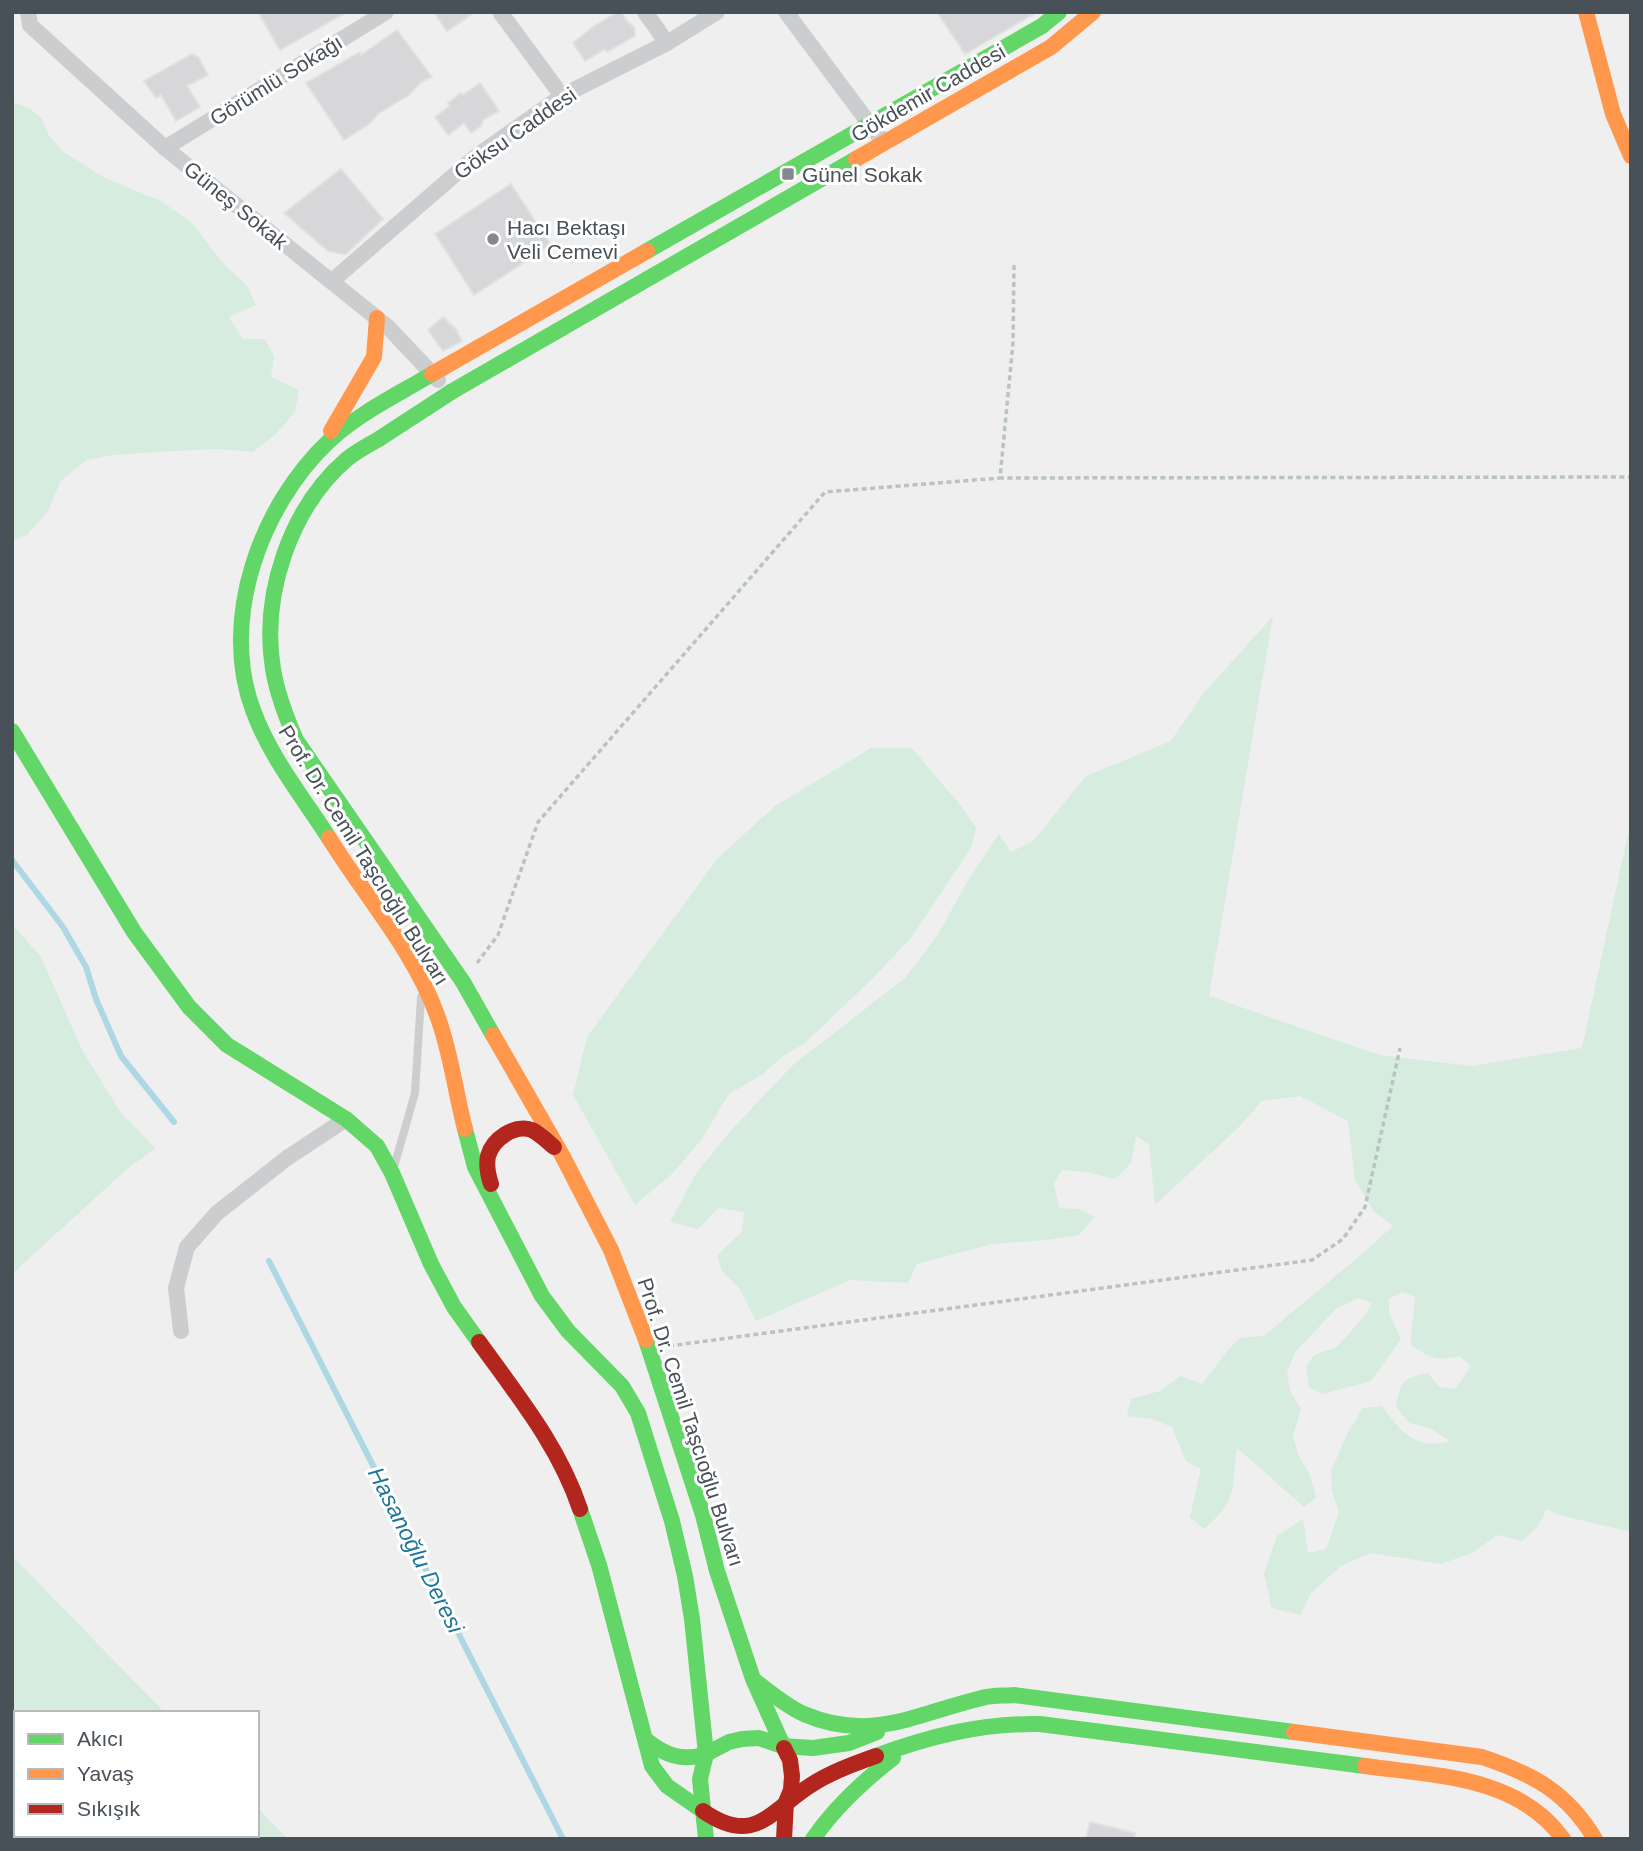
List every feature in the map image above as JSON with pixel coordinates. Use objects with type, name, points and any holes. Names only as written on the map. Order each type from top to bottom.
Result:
[{"type":"main road","name":"Prof. Dr. Cemil Taşcıoğlu Bulvarı","points":[[706,1754],[685,1576],[672,1521],[638,1413],[622,1385],[568,1331],[542,1296],[475,1167],[467,1144],[444,1034],[429,995],[267,744],[247,691],[243,659],[243,611],[252,563],[274,509],[293,480],[320,449],[357,419],[1042,26],[1059,12]]},
{"type":"main road","name":"Gökdemir Caddesi","points":[[451,392],[1051,47],[1093,12]]},
{"type":"main road","points":[[1586,12],[1614,114],[1631,156]]},
{"type":"main road","points":[[320,449],[374,358],[377,318]]},
{"type":"main road","name":"Prof. Dr. Cemil Taşcıoğlu Bulvarı","points":[[451,392],[346,459],[324,483],[303,513],[275,583],[270,620],[271,668],[285,718],[296,740],[463,982],[562,1155],[611,1250],[650,1349],[753,1679],[782,1746]]},
{"type":"main road","points":[[12,731],[134,932],[188,1007],[227,1045],[346,1119],[377,1146],[392,1172],[431,1264],[454,1307],[538,1423],[556,1451],[573,1487],[599,1565],[656,1774],[667,1786],[717,1821],[731,1826],[747,1827],[769,1819],[786,1802],[810,1785],[838,1771],[948,1732],[1012,1722],[1469,1780],[1500,1789],[1531,1806],[1557,1829],[1563,1839]]},
{"type":"main road","points":[[514,1244],[489,1178],[488,1155],[493,1144],[510,1132],[522,1128],[539,1134],[562,1155]]},
{"type":"main road","points":[[753,1679],[813,1718],[841,1726],[901,1723]]},
{"type":"main road","points":[[646,1740],[673,1758],[694,1759],[729,1742],[742,1739],[759,1738],[782,1746],[813,1748],[849,1743],[901,1723],[984,1697],[1014,1695],[1482,1757],[1510,1765],[1541,1781],[1569,1802],[1584,1818],[1595,1839]]},
{"type":"main road","points":[[813,1839],[851,1791],[911,1744]]},
{"type":"main road","points":[[782,1746],[790,1760],[792,1776],[786,1802],[784,1839]]},
{"type":"main road","points":[[706,1754],[699,1779],[706,1839]]},
{"type":"street","name":"Güneş Sokak","points":[[28,12],[30,25],[165,148],[377,318],[451,392]]},
{"type":"street","name":"Görümlü Sokağı","points":[[165,148],[386,12]]},
{"type":"street","points":[[500,12],[562,96]]},
{"type":"street","points":[[645,12],[667,43]]},
{"type":"street","name":"Göksu Caddesi","points":[[332,281],[474,158],[562,96],[667,43],[717,12]]},
{"type":"street","points":[[786,12],[883,142]]},
{"type":"street","points":[[181,1331],[176,1288],[187,1247],[217,1213],[287,1158],[346,1119]]},
{"type":"lane","points":[[355,879],[422,995],[415,1093],[392,1172]]},
{"type":"path","points":[[1000,478],[1013,343],[1014,265]]},
{"type":"path","points":[[463,982],[498,936],[538,822],[825,492],[1000,478],[1631,477]]},
{"type":"path","points":[[650,1349],[1312,1259],[1343,1238],[1365,1207],[1400,1048]]},
{"type":"green space","points":[[12,102],[29,108],[42,119],[49,136],[64,152],[105,178],[161,201],[192,223],[222,262],[247,286],[256,305],[229,317],[243,339],[265,339],[274,356],[271,377],[299,390],[295,412],[275,435],[253,452],[217,449],[172,451],[113,455],[86,460],[60,482],[48,511],[27,535],[12,541]]},
{"type":"green space","points":[[1273,616],[1209,996],[1379,1055],[1471,1066],[1582,1048],[1631,820],[1631,1532],[1559,1515],[1547,1509],[1538,1526],[1522,1541],[1497,1535],[1474,1552],[1441,1564],[1371,1553],[1341,1566],[1311,1593],[1300,1615],[1272,1608],[1264,1574],[1277,1536],[1303,1519],[1308,1553],[1326,1549],[1339,1512],[1332,1491],[1331,1471],[1347,1434],[1363,1408],[1382,1406],[1403,1431],[1419,1441],[1450,1441],[1432,1429],[1410,1423],[1396,1407],[1401,1387],[1408,1379],[1428,1373],[1439,1387],[1456,1389],[1471,1366],[1459,1356],[1433,1358],[1410,1344],[1415,1297],[1402,1292],[1389,1299],[1389,1313],[1401,1339],[1371,1381],[1322,1394],[1309,1387],[1306,1367],[1314,1355],[1337,1347],[1367,1313],[1372,1302],[1358,1298],[1336,1309],[1295,1352],[1287,1372],[1290,1391],[1301,1409],[1293,1436],[1298,1454],[1310,1475],[1316,1497],[1304,1507],[1237,1448],[1228,1501],[1204,1529],[1190,1517],[1201,1469],[1186,1461],[1172,1427],[1152,1419],[1127,1416],[1131,1399],[1160,1391],[1180,1376],[1202,1384],[1240,1338],[1264,1336],[1393,1226],[1373,1210],[1355,1180],[1348,1121],[1300,1096],[1262,1101],[1238,1128],[1155,1205],[1149,1144],[1136,1136],[1131,1163],[1115,1179],[1062,1170],[1054,1184],[1059,1208],[1079,1209],[1095,1217],[1079,1235],[992,1244],[917,1264],[908,1283],[850,1280],[756,1321],[740,1289],[722,1271],[717,1255],[742,1232],[744,1212],[718,1208],[698,1229],[670,1222],[697,1172],[733,1128],[793,1065],[905,978],[937,936],[966,884],[999,834],[1011,852],[1033,841],[1086,776],[1171,741],[1202,695]]},
{"type":"green space","points":[[871,748],[912,748],[962,807],[976,828],[971,848],[911,938],[805,1043],[783,1056],[763,1074],[729,1094],[701,1140],[673,1173],[635,1205],[573,1095],[587,1037],[717,859],[775,806]]},
{"type":"green space","points":[[12,924],[41,957],[82,1050],[121,1113],[155,1148],[127,1169],[12,1274]]},
{"type":"green space","points":[[12,1556],[163,1711],[14,1711],[14,1820]]},
{"type":"green space","points":[[259,1809],[288,1839],[30,1837],[259,1837]]},
{"type":"building","points":[[258,12],[347,12],[280,50]]},
{"type":"building","points":[[434,12],[475,12],[447,31]]},
{"type":"building","points":[[618,12],[622,12],[634,27],[635,36],[585,61],[573,43]]},
{"type":"building","points":[[937,12],[1037,12],[965,54]]},
{"type":"building","points":[[397,30],[432,77],[421,82],[409,95],[379,113],[369,124],[344,140],[306,83],[360,52],[361,55]]},
{"type":"building","points":[[192,54],[198,57],[208,75],[187,86],[200,107],[176,121],[161,95],[156,98],[144,81]]},
{"type":"building","points":[[480,83],[499,111],[483,120],[481,126],[471,133],[464,123],[448,135],[435,117],[461,93],[463,95]]},
{"type":"building","points":[[341,169],[383,219],[346,254],[328,251],[284,213]]},
{"type":"building","name":"Hacı Bektaşı Veli Cemevi","points":[[511,184],[551,245],[474,295],[435,234]]},
{"type":"building","points":[[443,317],[458,331],[462,341],[443,351],[428,330]]},
{"type":"building","points":[[1090,1822],[1135,1833],[1134,1839],[1086,1839]]},
{"type":"waterway","name":"Hasanoğlu Deresi","points":[[12,860],[63,927],[86,967],[96,999],[121,1056],[174,1122]]},
{"type":"waterway","name":"Hasanoğlu Deresi","points":[[269,1261],[563,1839]]},
{"type":"traffic: fast","points":[[647,251],[1042,26],[1059,12]]},
{"type":"traffic: fast","points":[[451,392],[856,159]]},
{"type":"traffic: fast","points":[[329,838],[277,760],[253,710],[244,675],[241,639],[244,602],[253,565],[266,530],[305,467],[329,441],[353,422],[432,374]]},
{"type":"traffic: fast","points":[[451,392],[347,459],[327,479],[310,502],[295,527],[284,555],[271,612],[270,641],[277,687],[296,740],[463,982],[493,1035]]},
{"type":"traffic: fast","points":[[12,731],[134,932],[189,1007],[227,1045],[346,1119],[377,1146],[392,1173],[431,1264],[454,1307],[479,1342]]},
{"type":"traffic: fast","points":[[465,1129],[475,1167],[542,1296],[568,1331],[622,1386],[638,1413],[672,1521],[685,1576],[706,1754]]},
{"type":"traffic: fast","points":[[646,1340],[753,1679],[784,1748]]},
{"type":"traffic: fast","points":[[580,1509],[599,1565],[652,1766],[667,1786],[703,1811]]},
{"type":"traffic: fast","points":[[755,1681],[804,1714],[851,1726],[873,1726],[986,1697],[1014,1695],[1294,1732]]},
{"type":"traffic: fast","points":[[876,1756],[956,1732],[1040,1724],[1365,1766]]},
{"type":"traffic: fast","points":[[706,1839],[700,1779],[706,1754],[729,1742],[742,1739],[759,1738],[782,1746],[813,1748],[849,1743],[877,1732]]},
{"type":"traffic: fast","points":[[646,1740],[674,1756],[706,1754]]},
{"type":"traffic: fast","points":[[813,1839],[830,1816],[893,1758]]},
{"type":"traffic: slow","points":[[856,159],[1051,47],[1093,12]]},
{"type":"traffic: slow","points":[[1586,12],[1613,114],[1631,156]]},
{"type":"traffic: slow","points":[[432,374],[647,251]]},
{"type":"traffic: slow","points":[[331,431],[374,357],[377,318]]},
{"type":"traffic: slow","points":[[329,838],[402,946],[427,991],[446,1043],[465,1129]]},
{"type":"traffic: slow","points":[[493,1035],[562,1155],[611,1250],[646,1340]]},
{"type":"traffic: slow","points":[[1294,1732],[1482,1757],[1500,1763],[1533,1778],[1560,1797],[1573,1809],[1595,1839]]},
{"type":"traffic: slow","points":[[1365,1766],[1447,1777],[1499,1791],[1523,1802],[1544,1818],[1563,1839]]},
{"type":"traffic: jam","points":[[491,1184],[488,1156],[494,1144],[505,1134],[518,1129],[532,1130],[554,1147]]},
{"type":"traffic: jam","points":[[479,1342],[549,1442],[580,1509]]},
{"type":"traffic: jam","points":[[784,1748],[790,1760],[792,1776],[791,1790],[786,1802],[784,1839]]},
{"type":"traffic: jam","points":[[703,1811],[736,1826],[749,1825],[773,1814],[819,1780],[876,1756]]},
{"type":"place","name":"Günel Sokak","points":[[788,174]]},
{"type":"place","name":"Hacı Bektaşı Veli Cemevi","points":[[493,239]]}]
